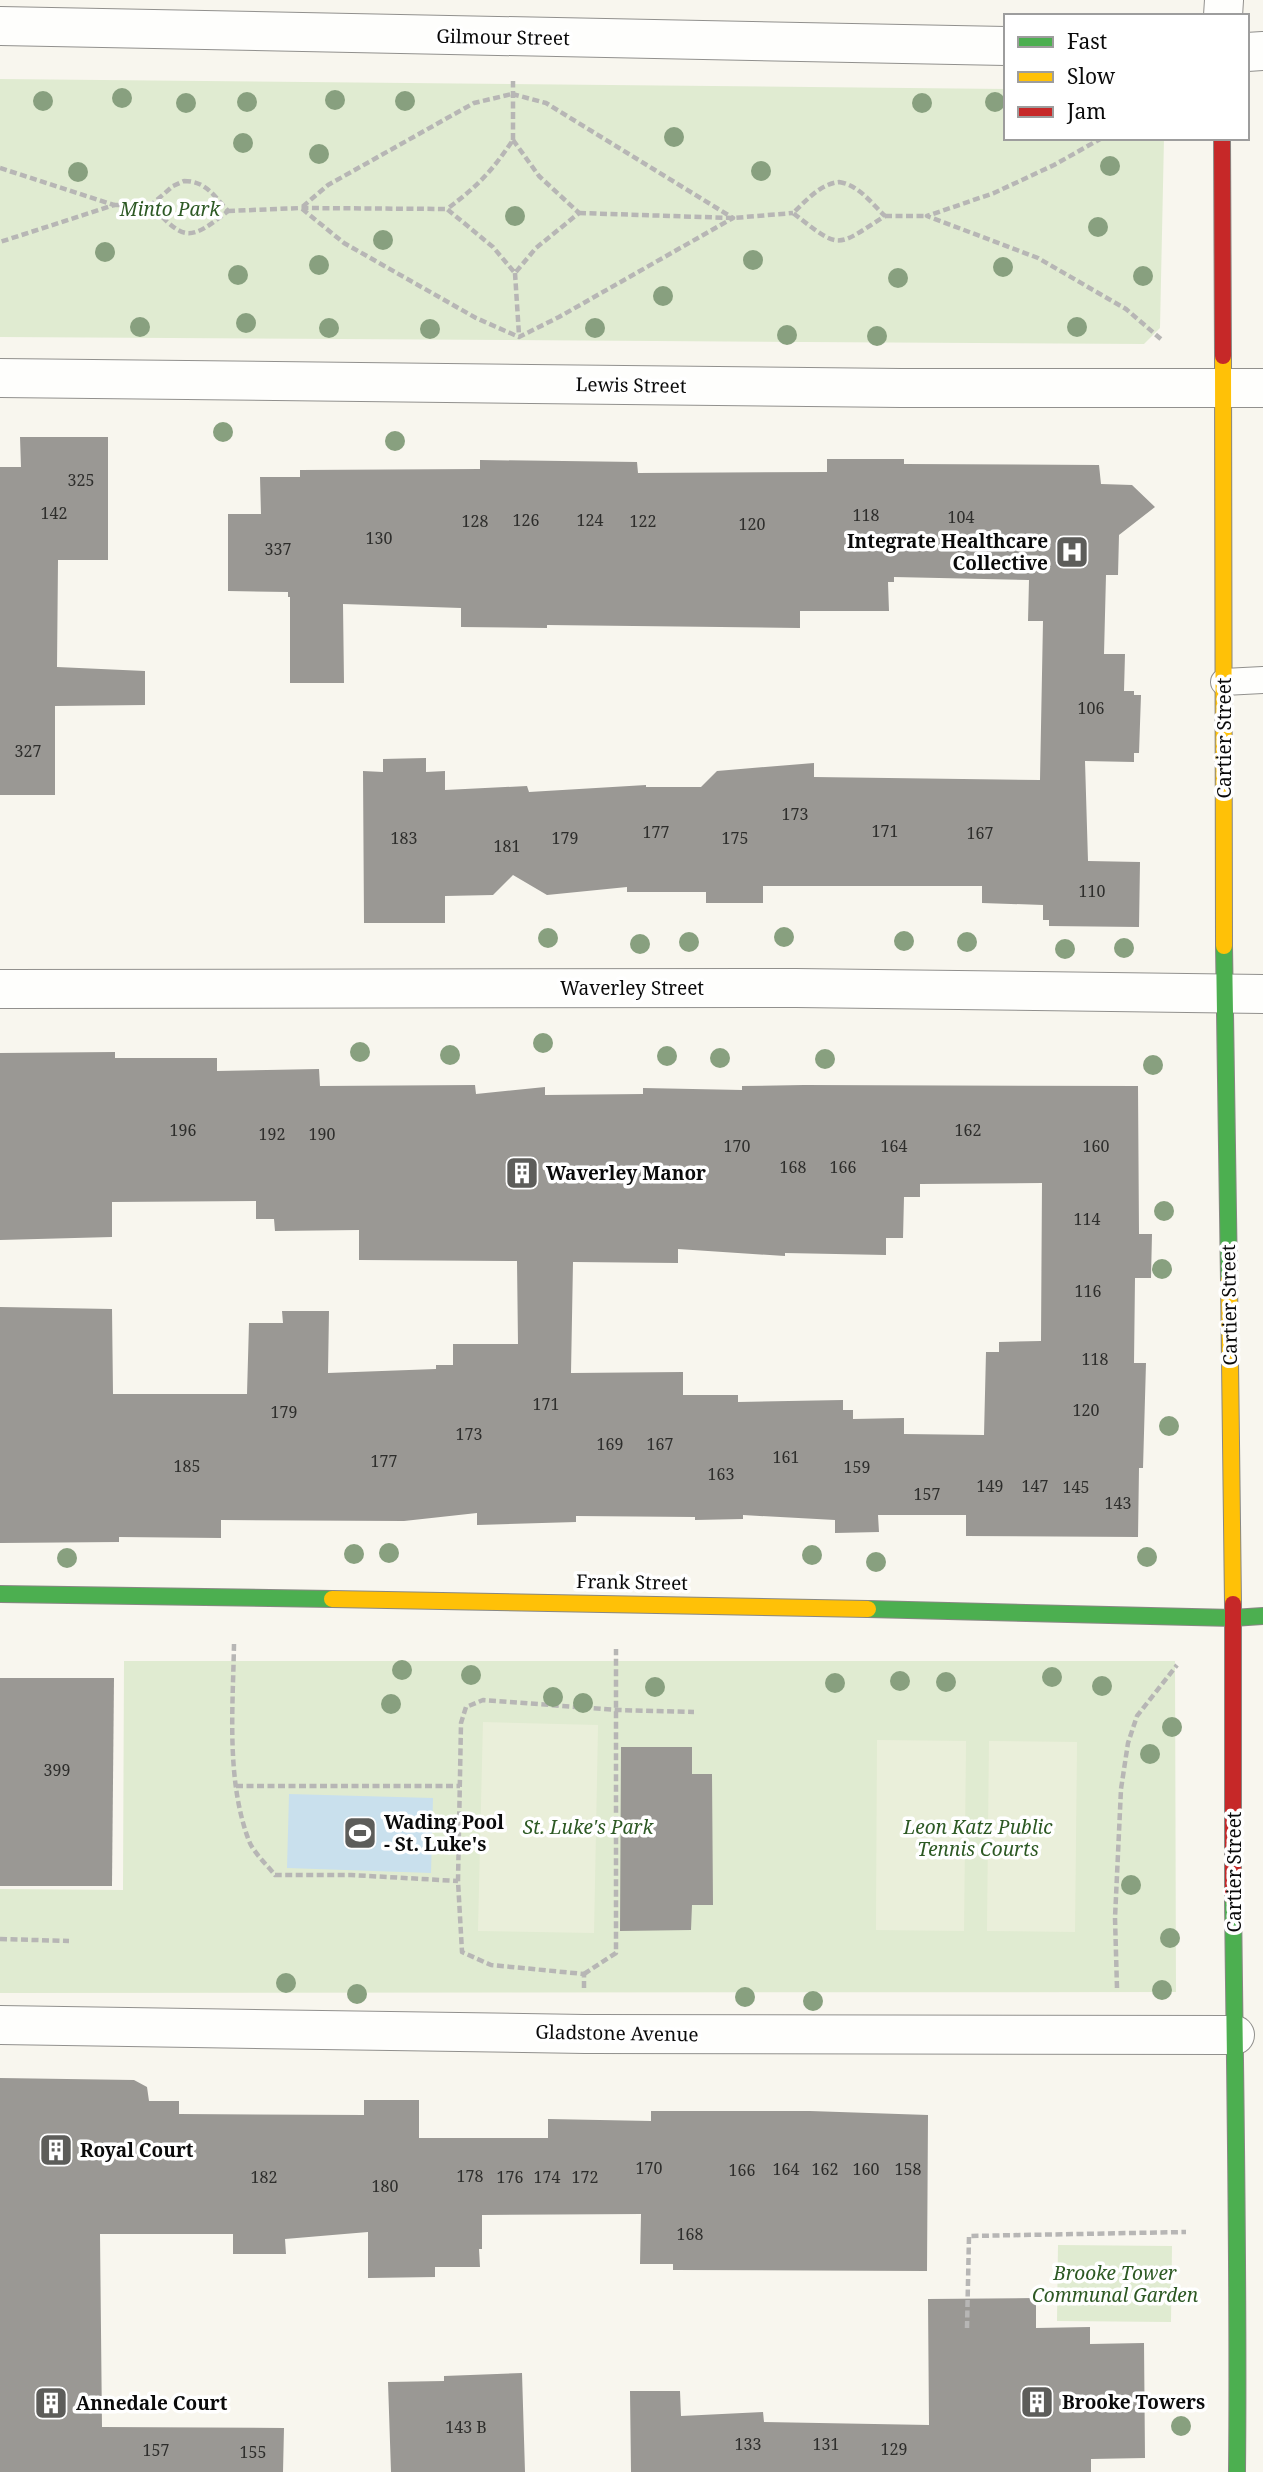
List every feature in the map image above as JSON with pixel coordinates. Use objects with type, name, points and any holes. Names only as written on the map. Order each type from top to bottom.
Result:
[{"type":"street","name":"Gilmour Street","points":[[0,26],[1004,46]]},
{"type":"street","name":"Cartier Street","points":[[1222,140],[1224,994],[1233,1618],[1235,2035],[1251,2311],[1237,2472]]},
{"type":"street","name":"Lewis Street","points":[[0,377],[901,388],[1263,388]]},
{"type":"street","name":"Waverley Street","points":[[0,989],[796,988],[1263,994]]},
{"type":"street","name":"Frank Street","points":[[0,1594],[617,1603],[1233,1618],[1263,1616]]},
{"type":"street","name":"Gladstone Avenue","points":[[0,2025],[585,2034],[1235,2035]]},
{"type":"lane","points":[[1224,682],[1263,680]]},
{"type":"path","points":[[514,37],[513,140],[539,176],[579,213],[733,218],[793,213],[820,188],[839,182],[858,189],[886,216]]},
{"type":"path","points":[[301,208],[328,185],[474,103],[512,94],[546,103],[733,218]]},
{"type":"path","points":[[150,205],[172,228],[182,233],[195,233],[228,211],[301,208],[447,209],[477,187],[492,171],[513,140]]},
{"type":"path","points":[[793,213],[832,241],[852,238],[886,216],[926,216],[994,193],[1054,165],[1098,140]]},
{"type":"path","points":[[0,168],[114,205],[150,205],[173,186],[184,181],[196,181],[206,187],[228,211]]},
{"type":"path","points":[[0,242],[114,205]]},
{"type":"path","points":[[301,208],[344,243],[476,318],[519,337]]},
{"type":"path","points":[[447,209],[493,247],[515,273],[521,384]]},
{"type":"path","points":[[515,273],[536,248],[579,213]]},
{"type":"path","points":[[926,216],[1038,258],[1126,309],[1165,343]]},
{"type":"path","points":[[519,337],[733,218]]},
{"type":"path","points":[[234,1597],[232,1705],[236,1786],[250,1843],[275,1875],[351,1875],[458,1881]]},
{"type":"path","points":[[617,1603],[617,1710],[616,1953],[584,1975],[491,1965],[462,1952],[458,1881],[461,1723],[466,1707],[483,1700],[617,1710],[695,1712]]},
{"type":"path","points":[[1117,2034],[1115,1918],[1121,1789],[1128,1744],[1138,1716],[1177,1665]]},
{"type":"path","points":[[236,1786],[460,1786]]},
{"type":"path","points":[[0,1939],[69,1941]]},
{"type":"path","points":[[584,1975],[585,2034]]},
{"type":"path","points":[[967,2328],[969,2236],[1186,2232]]},
{"type":"green space","name":"Minto Park","points":[[0,79],[1004,89],[1004,140],[1164,140],[1160,328],[1144,344],[0,337]]},
{"type":"green space","name":"St. Luke's Park","points":[[124,1661],[1175,1661],[1176,1992],[0,1993],[0,1889],[123,1890]]},
{"type":"green space","points":[[483,1722],[598,1725],[594,1933],[478,1931]]},
{"type":"green space","points":[[877,1740],[966,1741],[964,1931],[876,1930]]},
{"type":"green space","points":[[989,1741],[1077,1742],[1075,1932],[987,1931]]},
{"type":"green space","name":"Brooke Tower Communal Garden","points":[[1058,2245],[1172,2246],[1171,2322],[1057,2321]]},
{"type":"water","name":"Wading Pool - St. Luke's","points":[[289,1794],[433,1798],[431,1873],[287,1868]]},
{"type":"building","points":[[20,437],[108,437],[108,560],[58,560],[57,667],[145,671],[145,705],[55,706],[55,795],[0,795],[0,467],[21,467]]},
{"type":"building","points":[[827,459],[904,459],[904,464],[1099,465],[1101,484],[1132,485],[1155,507],[1119,535],[1118,575],[1106,575],[1104,654],[1125,654],[1124,691],[1134,691],[1134,695],[1141,695],[1139,753],[1134,753],[1134,762],[1085,761],[1088,861],[1140,862],[1139,927],[1049,926],[1049,920],[1043,920],[1043,905],[982,903],[982,886],[763,886],[763,903],[706,903],[706,892],[627,892],[627,887],[547,895],[513,875],[493,895],[445,896],[445,923],[364,923],[363,771],[383,772],[383,759],[426,758],[426,772],[445,771],[445,790],[527,786],[529,792],[646,785],[701,787],[717,771],[814,763],[814,777],[1040,780],[1043,621],[1028,621],[1029,580],[894,577],[894,582],[888,582],[889,611],[800,611],[800,628],[547,625],[547,628],[461,627],[461,608],[343,604],[344,683],[290,683],[288,592],[228,591],[228,514],[261,514],[260,477],[300,477],[300,470],[480,469],[480,460],[637,462],[638,473],[827,472]]},
{"type":"building","points":[[115,1052],[115,1058],[217,1058],[217,1071],[319,1069],[320,1086],[475,1085],[476,1094],[545,1087],[545,1095],[643,1094],[643,1088],[742,1090],[742,1086],[804,1085],[1138,1086],[1139,1234],[1152,1234],[1151,1278],[1135,1278],[1134,1363],[1146,1363],[1143,1468],[1139,1468],[1138,1537],[966,1536],[966,1515],[878,1515],[879,1532],[835,1533],[835,1520],[743,1515],[743,1519],[695,1520],[695,1517],[576,1516],[576,1522],[477,1525],[477,1513],[404,1521],[221,1520],[221,1538],[119,1537],[119,1542],[0,1543],[0,1307],[112,1309],[113,1394],[247,1394],[249,1323],[283,1323],[282,1311],[329,1311],[328,1373],[436,1369],[436,1365],[453,1365],[453,1344],[518,1344],[517,1261],[359,1260],[359,1230],[275,1231],[274,1219],[256,1219],[256,1201],[112,1202],[112,1237],[0,1240],[0,1053]],"holes":[[[1042,1183],[1041,1341],[999,1342],[999,1352],[986,1352],[984,1435],[904,1434],[904,1418],[853,1419],[853,1410],[843,1410],[843,1400],[738,1402],[738,1395],[683,1395],[683,1372],[571,1373],[573,1262],[678,1263],[678,1249],[785,1256],[785,1253],[886,1255],[886,1238],[903,1238],[904,1197],[920,1197],[920,1184]]]},
{"type":"building","points":[[0,1678],[114,1678],[112,1886],[0,1886]]},
{"type":"building","points":[[621,1747],[692,1747],[692,1774],[712,1774],[713,1905],[692,1905],[691,1930],[620,1931]]},
{"type":"building","points":[[0,2078],[134,2080],[147,2087],[149,2101],[179,2101],[179,2114],[364,2115],[364,2100],[419,2100],[419,2138],[548,2138],[548,2119],[651,2121],[651,2111],[810,2111],[928,2115],[927,2271],[673,2270],[673,2264],[640,2264],[641,2214],[482,2215],[480,2267],[435,2267],[435,2277],[368,2278],[368,2232],[285,2239],[286,2254],[233,2254],[233,2234],[100,2234],[102,2427],[284,2428],[283,2472],[0,2472]]},
{"type":"building","points":[[1036,2298],[1036,2328],[1090,2327],[1090,2344],[1144,2343],[1145,2458],[1091,2459],[1091,2472],[631,2472],[630,2391],[680,2391],[681,2416],[763,2412],[764,2422],[929,2425],[928,2299]]},
{"type":"building","points":[[522,2373],[525,2472],[391,2472],[388,2382],[444,2381],[444,2376]]},
{"type":"traffic: fast","points":[[1224,946],[1229,1280]]},
{"type":"traffic: fast","points":[[0,1594],[332,1599]]},
{"type":"traffic: fast","points":[[868,1609],[1233,1618],[1263,1616]]},
{"type":"traffic: fast","points":[[1233,1898],[1237,2472]]},
{"type":"traffic: slow","points":[[1223,356],[1224,946]]},
{"type":"traffic: slow","points":[[1229,1280],[1233,1604]]},
{"type":"traffic: slow","points":[[332,1599],[868,1609]]},
{"type":"traffic: jam","points":[[1222,140],[1223,356]]},
{"type":"traffic: jam","points":[[1233,1604],[1233,1898]]},
{"type":"place","name":"Integrate Healthcare Collective","points":[[1072,552]]},
{"type":"place","name":"Waverley Manor","points":[[522,1173]]},
{"type":"place","name":"Wading Pool - St. Luke's","points":[[360,1833]]},
{"type":"place","name":"Royal Court","points":[[56,2150]]},
{"type":"place","name":"Brooke Towers","points":[[1037,2402]]},
{"type":"place","name":"Annedale Court","points":[[51,2403]]},
{"type":"park label","name":"Leon Katz Public Tennis Courts","points":[[978,1838]]}]
